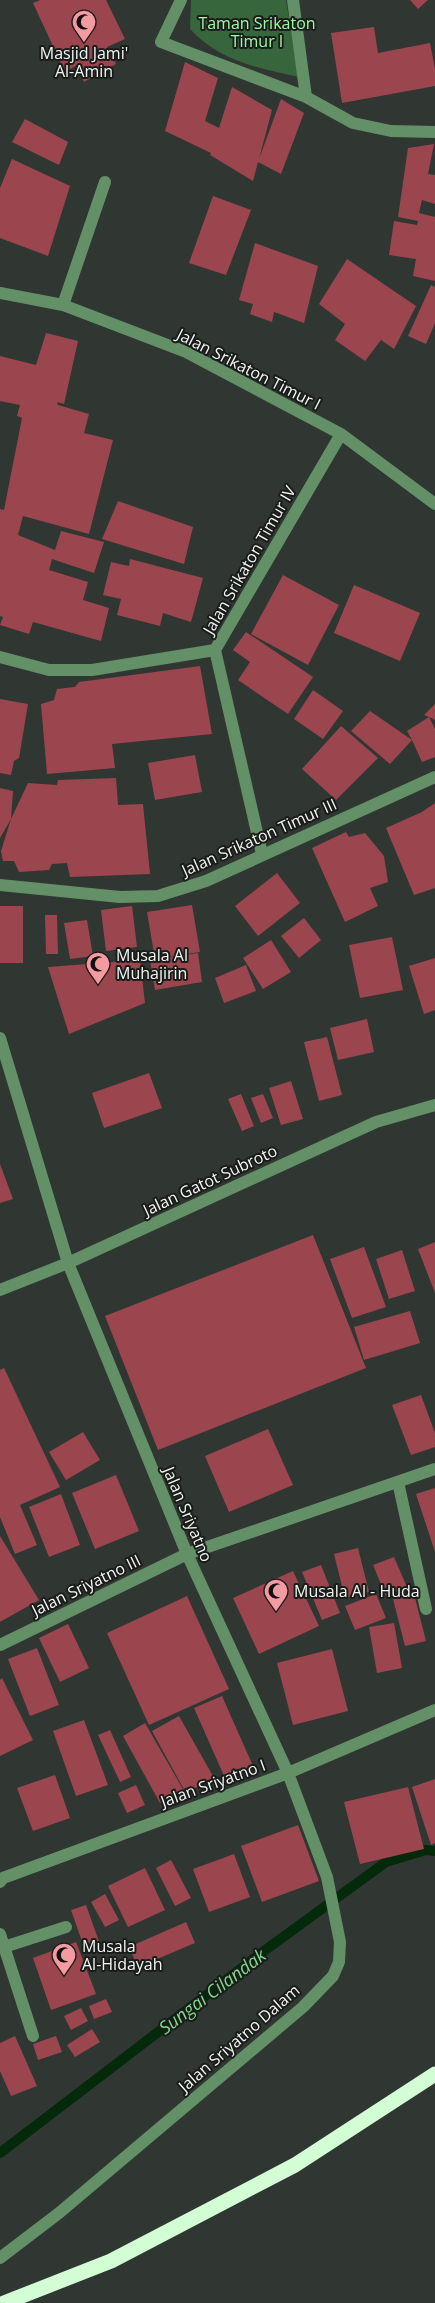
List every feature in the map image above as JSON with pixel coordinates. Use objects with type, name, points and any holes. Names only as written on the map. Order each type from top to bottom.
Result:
[{"type":"highway","points":[[4,2303],[111,2261],[295,2166],[435,2074]]},
{"type":"street","points":[[181,0],[161,42],[306,97],[353,123],[391,131],[435,132]]},
{"type":"street","points":[[293,0],[306,97]]},
{"type":"street","points":[[63,305],[105,182]]},
{"type":"street","name":"Jalan Srikaton Timur I","points":[[0,293],[63,305],[186,352],[340,434],[435,504]]},
{"type":"street","name":"Jalan Srikaton Timur IV","points":[[262,854],[216,650],[340,434]]},
{"type":"street","points":[[0,657],[50,670],[92,670],[216,650]]},
{"type":"street","name":"Jalan Srikaton Timur III","points":[[0,886],[120,898],[158,896],[206,881],[435,777]]},
{"type":"street","points":[[0,1038],[68,1263]]},
{"type":"street","name":"Jalan Gatot Subroto","points":[[0,1290],[68,1263],[376,1122],[435,1105]]},
{"type":"street","name":"Jalan Sriyatno","points":[[68,1263],[187,1554],[288,1773]]},
{"type":"street","points":[[187,1554],[435,1469]]},
{"type":"street","points":[[398,1482],[426,1609]]},
{"type":"street","name":"Jalan Sriyatno III","points":[[0,1645],[187,1554]]},
{"type":"street","name":"Jalan Sriyatno I","points":[[0,1882],[3,1878],[288,1773],[435,1710]]},
{"type":"street","name":"Jalan Sriyatno Dalam","points":[[0,2258],[58,2213],[303,2007],[333,1976],[339,1962],[340,1942],[327,1877],[288,1773]]},
{"type":"street","points":[[4,1947],[66,1927]]},
{"type":"street","points":[[0,1934],[32,2036]]},
{"type":"green space","name":"Taman Srikaton Timur I","points":[[191,0],[286,0],[299,77],[240,62],[226,56],[201,40],[190,29]]},
{"type":"building","name":"Masjid Jami' Al-Amin","points":[[40,0],[106,0],[125,39],[107,47],[116,64],[84,82],[77,65],[65,72],[33,3]]},
{"type":"building","points":[[410,0],[428,0],[418,9]]},
{"type":"building","points":[[374,27],[378,53],[430,43],[435,69],[435,86],[342,103],[331,33]]},
{"type":"building","points":[[185,62],[218,78],[205,121],[219,128],[232,87],[272,110],[259,159],[281,99],[304,113],[281,174],[258,162],[253,181],[210,155],[211,153],[165,131]]},
{"type":"building","points":[[25,119],[68,142],[59,165],[12,142]]},
{"type":"building","points":[[434,144],[428,174],[435,175],[435,204],[422,200],[419,213],[435,217],[435,281],[413,276],[416,259],[389,255],[394,221],[417,225],[418,221],[398,217],[408,148]]},
{"type":"building","points":[[12,159],[70,186],[48,256],[0,238],[0,188]]},
{"type":"building","points":[[213,196],[251,210],[226,275],[189,263]]},
{"type":"building","points":[[255,243],[318,266],[304,323],[274,312],[272,322],[250,314],[253,304],[239,300]]},
{"type":"building","points":[[347,259],[416,306],[394,349],[381,340],[365,361],[335,340],[345,324],[319,304]]},
{"type":"building","points":[[431,285],[435,287],[435,323],[426,344],[408,336]]},
{"type":"building","points":[[46,333],[78,341],[64,404],[57,402],[58,405],[89,414],[84,433],[113,440],[89,534],[23,516],[18,535],[55,550],[61,531],[104,542],[94,573],[52,559],[49,570],[88,582],[83,600],[109,608],[101,641],[33,622],[29,634],[0,625],[3,617],[0,616],[0,509],[4,510],[22,418],[17,416],[20,405],[0,401],[0,356],[36,365]]},
{"type":"building","points":[[118,501],[193,527],[184,564],[102,539]]},
{"type":"building","points":[[130,559],[203,578],[191,622],[163,613],[160,626],[117,615],[121,599],[103,595],[111,562],[129,566]]},
{"type":"building","points":[[283,575],[339,605],[308,665],[251,634]]},
{"type":"building","points":[[354,585],[420,613],[400,661],[334,633]]},
{"type":"building","points":[[246,632],[313,677],[288,714],[238,680],[250,662],[233,650]]},
{"type":"building","points":[[200,666],[212,734],[112,744],[115,768],[47,774],[41,704],[54,700],[57,689],[75,687],[79,682]]},
{"type":"building","points":[[313,690],[343,711],[323,739],[294,719]]},
{"type":"building","points":[[0,699],[28,704],[19,758],[14,761],[11,775],[0,773]]},
{"type":"building","points":[[435,704],[435,720],[424,715]]},
{"type":"building","points":[[370,711],[412,740],[390,764],[351,731]]},
{"type":"building","points":[[429,717],[435,729],[435,757],[422,762],[407,731]]},
{"type":"building","points":[[341,726],[378,758],[336,800],[302,769]]},
{"type":"building","points":[[195,755],[202,792],[155,800],[148,763]]},
{"type":"building","points":[[116,778],[118,805],[143,804],[150,874],[70,877],[67,863],[52,864],[49,870],[19,872],[14,861],[3,861],[1,851],[11,819],[28,783],[57,785],[58,780]]},
{"type":"building","points":[[0,788],[13,791],[11,819],[0,838]]},
{"type":"building","points":[[435,803],[435,888],[414,895],[386,828],[422,812]]},
{"type":"building","points":[[346,832],[349,837],[365,833],[384,856],[388,882],[370,888],[378,906],[345,922],[312,848]]},
{"type":"building","points":[[277,873],[300,903],[258,936],[235,906]]},
{"type":"building","points":[[192,905],[200,952],[155,959],[147,912]]},
{"type":"building","points":[[0,906],[23,906],[23,963],[0,963]]},
{"type":"building","points":[[132,906],[137,947],[106,951],[101,910]]},
{"type":"building","points":[[45,915],[57,915],[58,954],[46,954]]},
{"type":"building","points":[[304,918],[321,940],[299,958],[281,936]]},
{"type":"building","points":[[87,920],[93,956],[70,959],[64,923]]},
{"type":"building","points":[[392,937],[403,990],[360,998],[349,945]]},
{"type":"building","points":[[271,940],[291,972],[263,989],[243,958]]},
{"type":"building","points":[[198,953],[202,982],[155,990],[150,960]]},
{"type":"building","points":[[435,958],[435,1010],[424,1014],[409,966]]},
{"type":"building","name":"Musala Al Muhajirin","points":[[140,960],[145,1003],[69,1034],[48,967]]},
{"type":"building","points":[[246,965],[256,991],[224,1003],[215,978]]},
{"type":"building","points":[[367,1019],[374,1052],[338,1060],[330,1028]]},
{"type":"building","points":[[327,1037],[342,1095],[319,1101],[304,1042]]},
{"type":"building","points":[[149,1073],[162,1108],[104,1128],[92,1093]]},
{"type":"building","points":[[291,1081],[303,1119],[281,1125],[269,1088]]},
{"type":"building","points":[[241,1094],[254,1126],[242,1131],[228,1099]]},
{"type":"building","points":[[263,1094],[273,1118],[261,1123],[251,1098]]},
{"type":"building","points":[[0,1164],[13,1199],[0,1203]]},
{"type":"building","points":[[313,1235],[366,1368],[158,1450],[105,1316]]},
{"type":"building","points":[[435,1242],[435,1293],[418,1249]]},
{"type":"building","points":[[364,1247],[386,1307],[352,1318],[330,1259]]},
{"type":"building","points":[[402,1250],[415,1291],[389,1299],[376,1259]]},
{"type":"building","points":[[410,1311],[420,1343],[364,1360],[354,1327]]},
{"type":"building","points":[[4,1368],[60,1487],[20,1505],[37,1545],[15,1554],[0,1517],[0,1370]]},
{"type":"building","points":[[421,1395],[435,1433],[435,1447],[411,1455],[392,1405]]},
{"type":"building","points":[[268,1429],[293,1485],[229,1512],[205,1456]]},
{"type":"building","points":[[83,1432],[100,1460],[66,1480],[49,1452]]},
{"type":"building","points":[[116,1475],[139,1531],[95,1549],[72,1493]]},
{"type":"building","points":[[435,1488],[435,1552],[416,1494]]},
{"type":"building","points":[[61,1494],[80,1545],[49,1557],[29,1507]]},
{"type":"building","points":[[0,1536],[39,1600],[0,1622]]},
{"type":"building","points":[[358,1548],[369,1592],[345,1598],[334,1554]]},
{"type":"building","points":[[394,1557],[407,1587],[386,1596],[373,1565]]},
{"type":"building","points":[[321,1565],[340,1613],[322,1620],[302,1572]]},
{"type":"building","name":"Musala Al - Huda","points":[[293,1571],[319,1626],[259,1654],[233,1598]]},
{"type":"building","points":[[376,1594],[386,1618],[355,1630],[345,1606]]},
{"type":"building","points":[[414,1594],[426,1641],[405,1646],[393,1599]]},
{"type":"building","points":[[187,1596],[229,1689],[149,1725],[107,1633]]},
{"type":"building","points":[[394,1623],[402,1668],[377,1673],[369,1627]]},
{"type":"building","points":[[68,1624],[89,1668],[60,1682],[39,1638]]},
{"type":"building","points":[[37,1648],[59,1705],[30,1716],[8,1659]]},
{"type":"building","points":[[332,1649],[348,1711],[293,1725],[277,1663]]},
{"type":"building","points":[[2,1678],[33,1740],[0,1756],[0,1680]]},
{"type":"building","points":[[222,1696],[253,1766],[225,1778],[194,1708]]},
{"type":"building","points":[[179,1716],[214,1778],[186,1793],[152,1731]]},
{"type":"building","points":[[84,1720],[108,1785],[76,1796],[53,1731]]},
{"type":"building","points":[[145,1723],[184,1791],[160,1803],[123,1736]]},
{"type":"building","points":[[110,1730],[131,1777],[120,1782],[98,1735]]},
{"type":"building","points":[[55,1775],[70,1818],[33,1831],[17,1788]]},
{"type":"building","points":[[435,1779],[435,1843],[431,1845],[412,1787]]},
{"type":"building","points":[[136,1785],[145,1805],[127,1813],[118,1793]]},
{"type":"building","points":[[408,1787],[424,1849],[360,1864],[344,1802]]},
{"type":"building","points":[[298,1825],[319,1881],[262,1902],[241,1846]]},
{"type":"building","points":[[234,1854],[250,1897],[209,1912],[193,1869]]},
{"type":"building","points":[[171,1860],[191,1898],[175,1906],[156,1868]]},
{"type":"building","points":[[145,1868],[165,1910],[128,1927],[108,1886]]},
{"type":"building","points":[[105,1894],[119,1920],[105,1927],[91,1902]]},
{"type":"building","points":[[86,1905],[100,1944],[85,1950],[71,1910]]},
{"type":"building","points":[[186,1922],[195,1943],[138,1967],[129,1947]]},
{"type":"building","name":"Musala Al-Hidayah","points":[[76,1942],[96,1994],[51,2010],[33,1958]]},
{"type":"building","points":[[106,1999],[112,2012],[94,2019],[89,2006]]},
{"type":"building","points":[[81,2008],[88,2021],[71,2030],[64,2016]]},
{"type":"building","points":[[92,2029],[100,2042],[75,2057],[67,2045]]},
{"type":"building","points":[[15,2036],[37,2086],[11,2096],[0,2071],[0,2043]]},
{"type":"building","points":[[56,2036],[62,2052],[38,2060],[33,2044]]},
{"type":"waterway","name":"Sungai Cilandak","points":[[0,2153],[264,1951],[386,1862],[426,1850],[435,1851]]},
{"type":"place","name":"Masjid Jami' Al-Amin","points":[[84,43]]},
{"type":"place","name":"Musala Al Muhajirin","points":[[98,985]]},
{"type":"place","name":"Musala Al - Huda","points":[[276,1612]]},
{"type":"place","name":"Musala Al-Hidayah","points":[[64,1976]]}]
